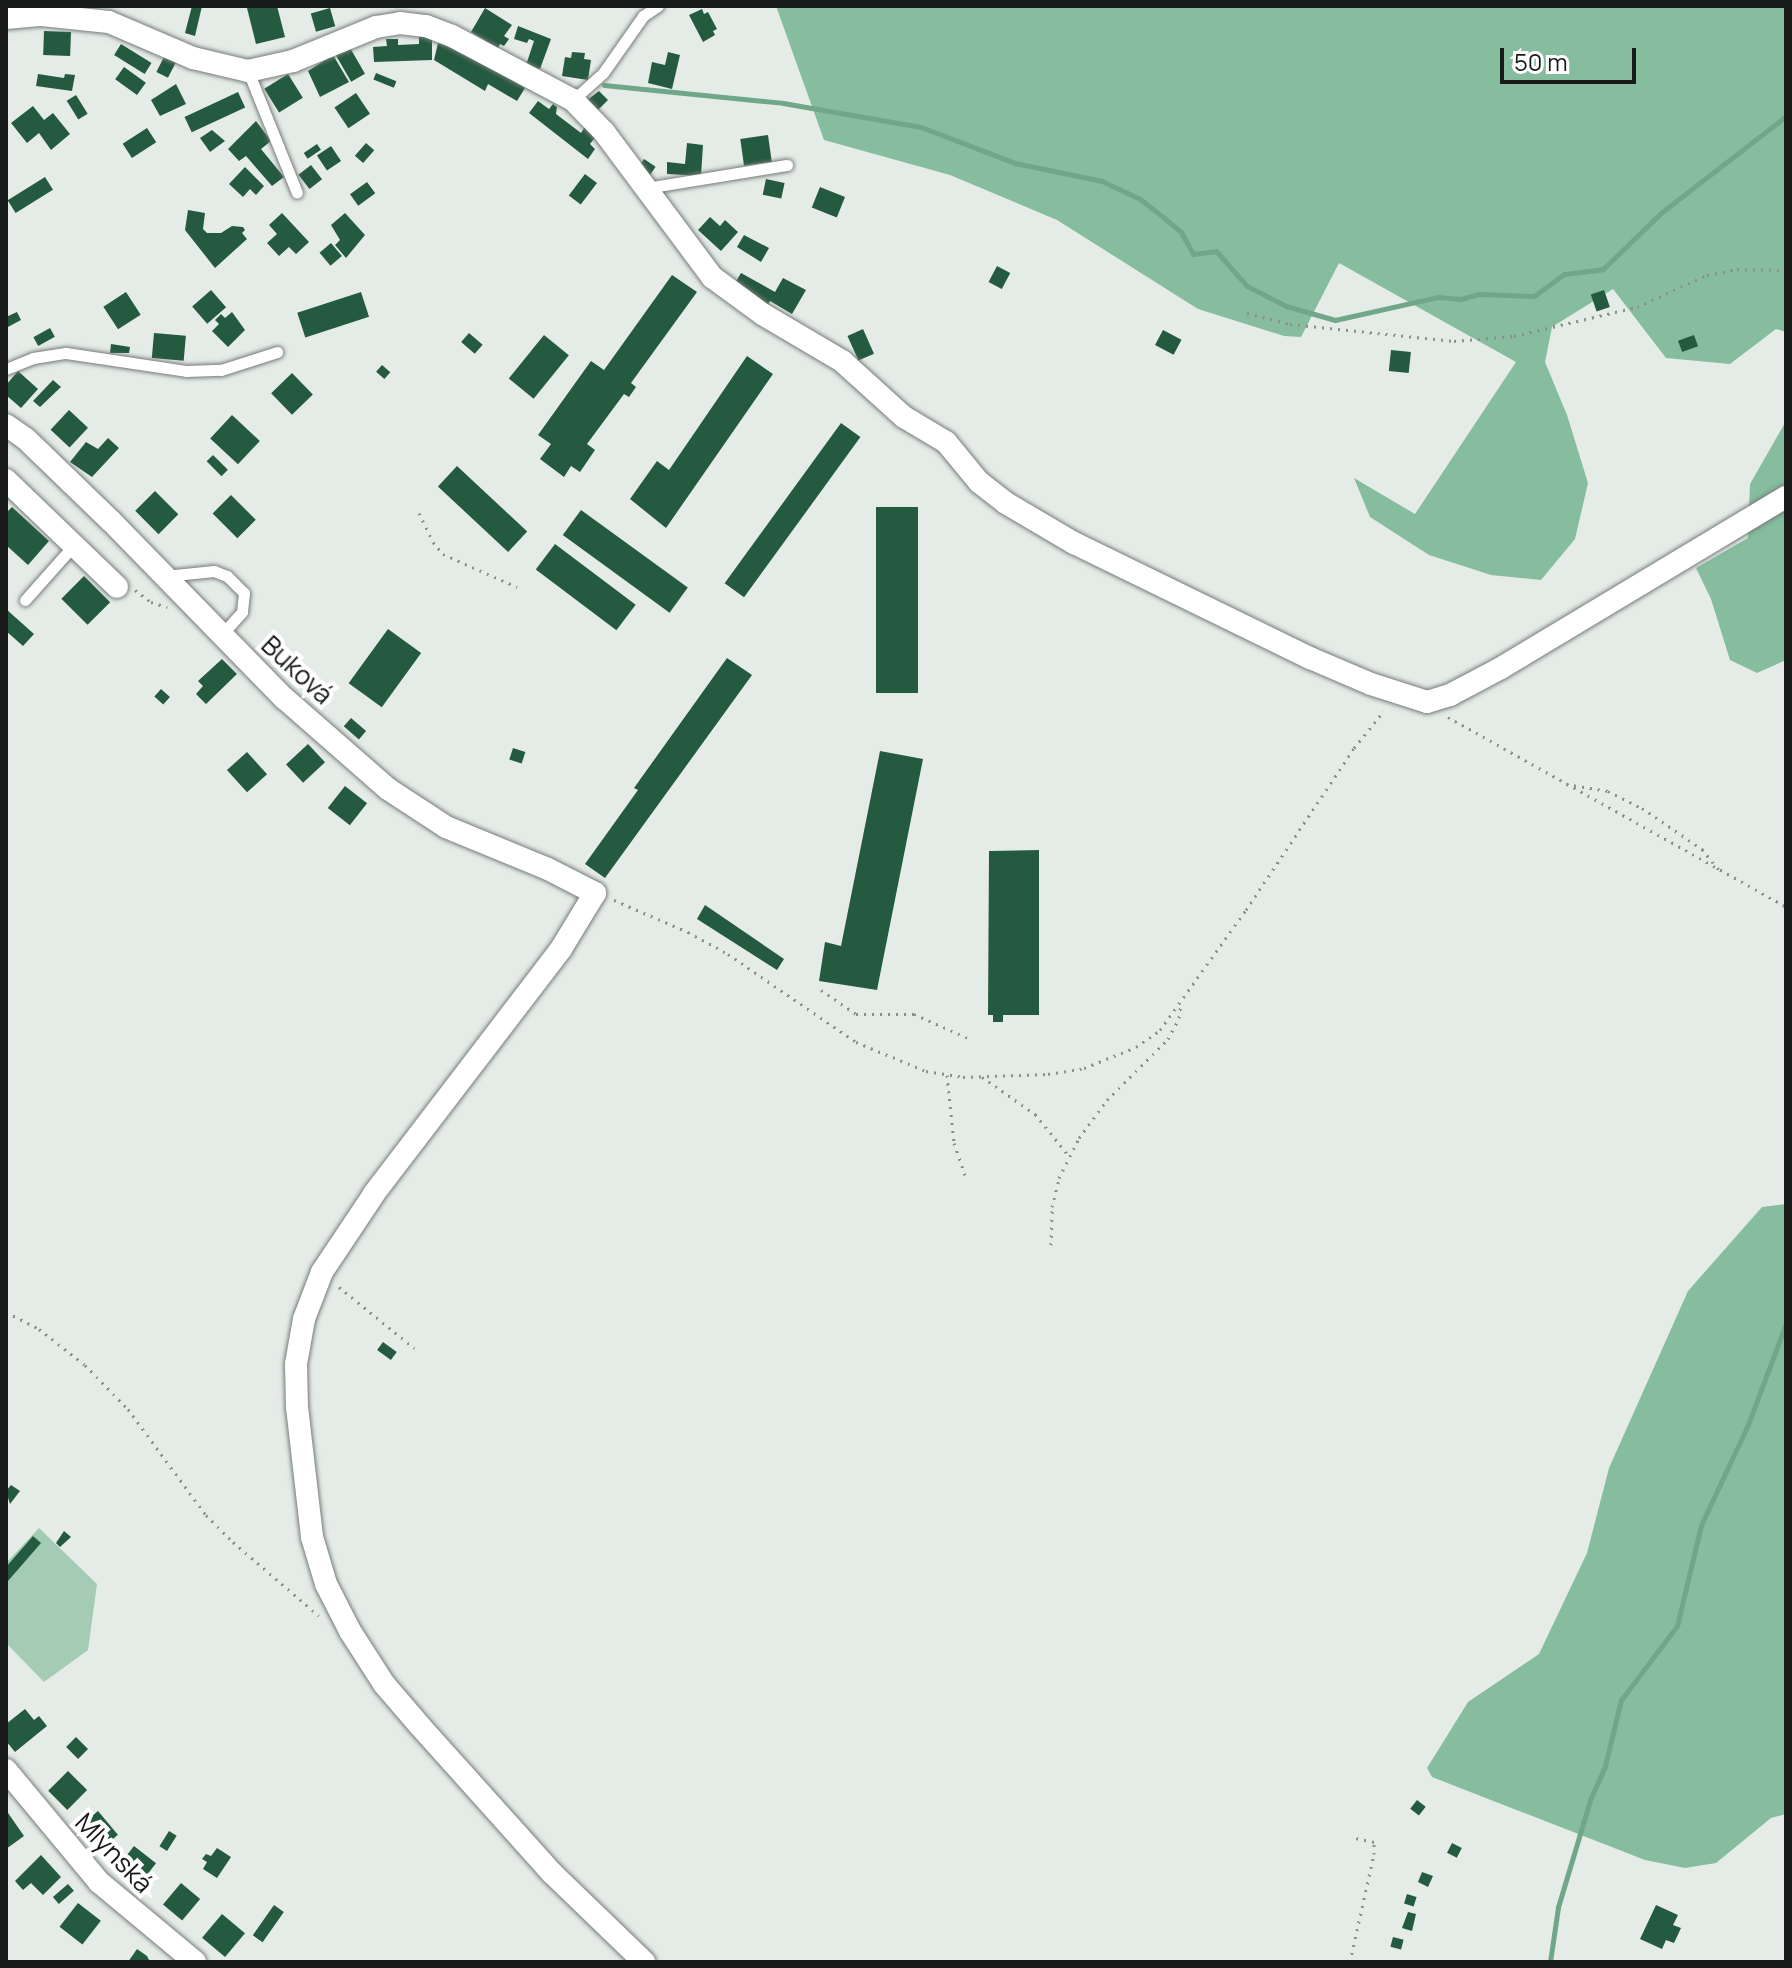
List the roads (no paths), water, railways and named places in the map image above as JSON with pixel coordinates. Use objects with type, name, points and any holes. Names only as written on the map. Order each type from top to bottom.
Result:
[{"type":"street","points":[[6,18],[87,12],[193,58],[248,71],[293,61],[376,27],[400,23],[426,26],[452,36],[573,100],[604,132],[712,277],[753,308],[842,361],[904,417],[946,442],[979,482],[1037,523],[1310,658],[1395,693],[1427,702],[1450,695],[1514,661],[1786,497]]},
{"type":"street","name":"Buková","points":[[6,425],[26,439],[111,521],[221,636],[331,740],[417,811],[595,893],[561,949],[355,1220],[322,1272],[304,1319],[296,1364],[297,1407],[312,1537],[326,1584],[350,1631],[384,1684],[420,1726],[553,1874],[644,1962]]},
{"type":"street","points":[[10,492],[117,587]]},
{"type":"street","name":"Mlynská","points":[[6,1770],[99,1882],[195,1962]]},
{"type":"lane","points":[[573,100],[603,73],[643,16],[658,6]]},
{"type":"lane","points":[[248,71],[297,193]]},
{"type":"lane","points":[[646,188],[787,165]]},
{"type":"lane","points":[[6,369],[33,358],[66,353],[186,371],[221,370],[277,352]]},
{"type":"lane","points":[[25,600],[73,546]]},
{"type":"lane","points":[[163,576],[214,571],[227,576],[244,593],[242,612],[221,636]]},
{"type":"waterway","points":[[604,85],[783,103],[921,127],[1015,163],[1102,181],[1140,199],[1163,217],[1181,232],[1193,254],[1216,251],[1247,286],[1286,306],[1335,320],[1438,297],[1461,299],[1479,294],[1534,296],[1564,274],[1603,269],[1662,212],[1786,116]]},
{"type":"waterway","points":[[1550,1962],[1558,1907],[1590,1800],[1605,1766],[1621,1700],[1677,1626],[1701,1525],[1747,1427],[1786,1323]]}]
